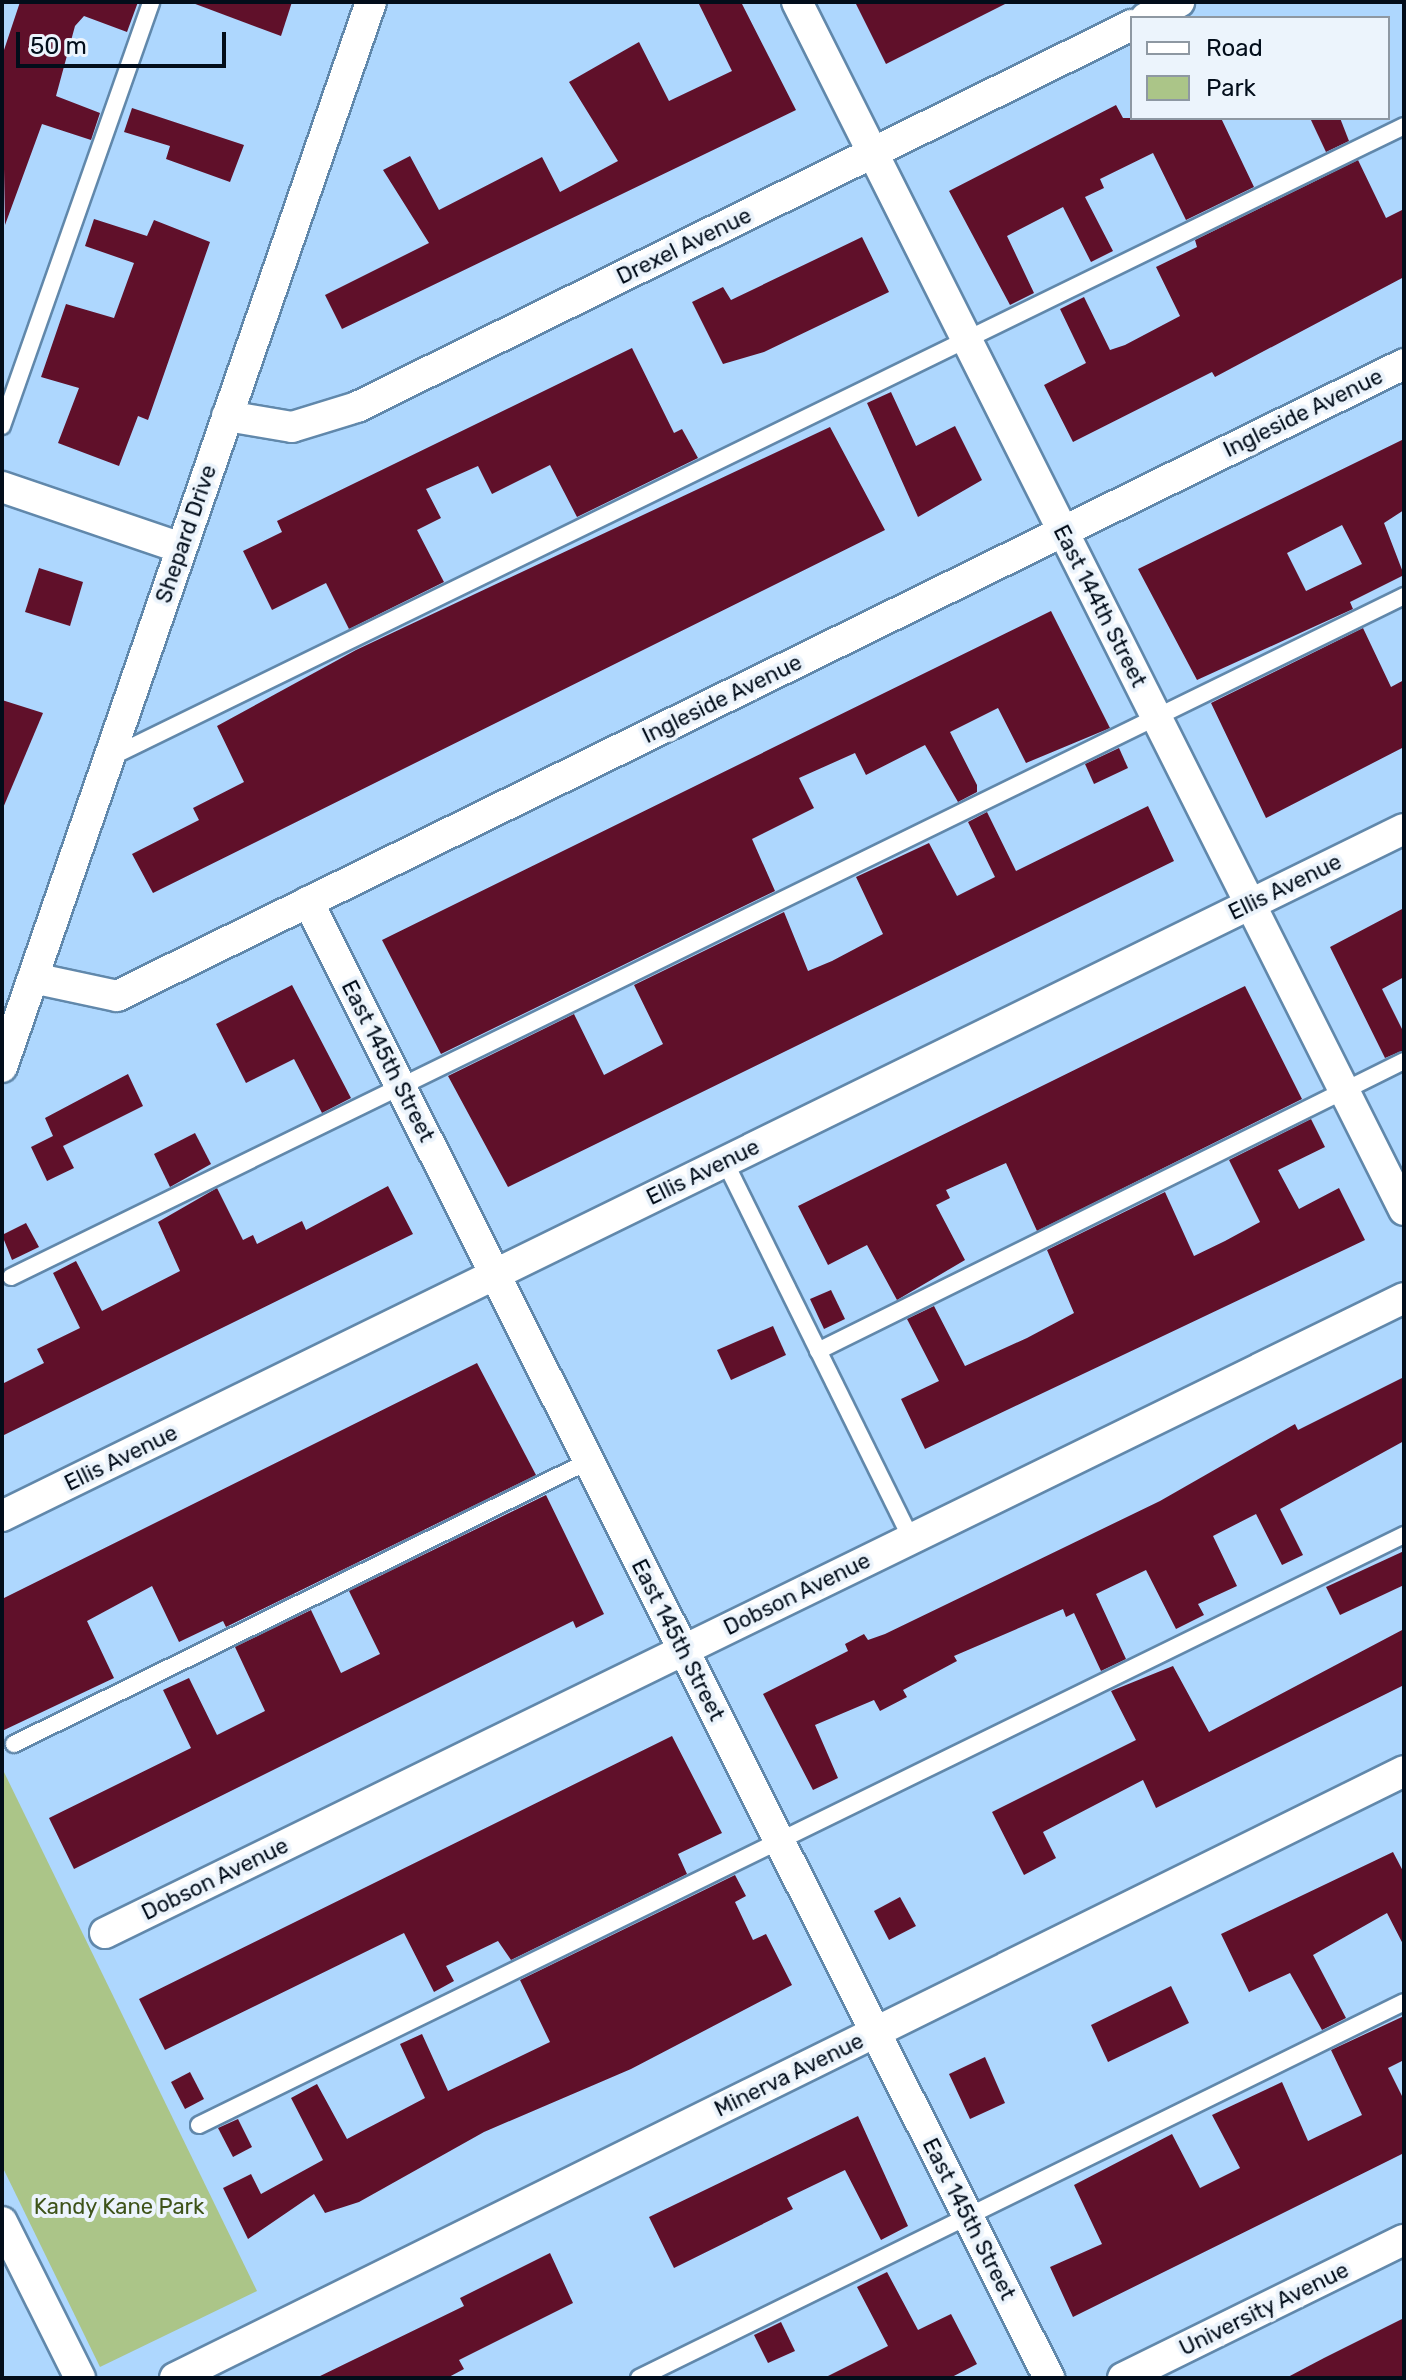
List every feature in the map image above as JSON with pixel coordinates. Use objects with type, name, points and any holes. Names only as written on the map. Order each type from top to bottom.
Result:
[{"type":"street","name":"Shepard Drive","points":[[2,1067],[371,2]]},
{"type":"street","name":"East 144th Street","points":[[797,2],[1404,1210]]},
{"type":"street","points":[[1150,16],[1179,2]]},
{"type":"street","name":"Drexel Avenue","points":[[227,416],[271,425],[321,422],[1130,26]]},
{"type":"street","name":"Ingleside Avenue","points":[[33,978],[117,996],[1404,364]]},
{"type":"street","points":[[2,487],[181,548]]},
{"type":"street","name":"Ellis Avenue","points":[[2,1516],[1404,829]]},
{"type":"street","name":"East 145th Street","points":[[308,902],[1049,2378]]},
{"type":"street","name":"Dobson Avenue","points":[[105,1933],[1404,1298]]},
{"type":"street","name":"Minerva Avenue","points":[[175,2378],[1404,1771]]},
{"type":"street","points":[[2,2222],[80,2378]]},
{"type":"street","name":"University Avenue","points":[[1123,2378],[1404,2240]]},
{"type":"lane","points":[[2,426],[151,2]]},
{"type":"lane","points":[[108,758],[969,344],[1404,126]]},
{"type":"lane","points":[[11,1277],[1404,596]]},
{"type":"lane","points":[[818,1351],[1404,1061]]},
{"type":"lane","points":[[725,1162],[911,1538]]},
{"type":"lane","points":[[14,1744],[589,1461]]},
{"type":"lane","points":[[199,2125],[1404,1535]]},
{"type":"lane","points":[[639,2378],[1404,2002]]},
{"type":"green space","name":"Kandy Kane Park","points":[[2,1768],[257,2291],[100,2367],[2,2166]]},
{"type":"building","points":[[20,2],[138,2],[127,32],[84,16],[75,26],[56,96],[100,113],[91,140],[42,124],[5,225],[2,56]]},
{"type":"building","points":[[190,2],[292,2],[281,36]]},
{"type":"building","points":[[698,2],[741,2],[796,110],[342,329],[325,295],[429,243],[383,170],[410,156],[439,210],[542,157],[560,192],[618,161],[569,82],[639,42],[669,101],[732,71]]},
{"type":"building","points":[[855,2],[1009,2],[886,64]]},
{"type":"building","points":[[1116,105],[1123,118],[1130,120],[1222,120],[1254,187],[1186,220],[1153,153],[1100,179],[1104,188],[1085,197],[1113,251],[1091,262],[1063,207],[1007,236],[1034,293],[1010,305],[949,191]]},
{"type":"building","points":[[132,108],[244,145],[230,182],[166,159],[170,146],[124,132]]},
{"type":"building","points":[[1311,120],[1341,120],[1349,141],[1326,152]]},
{"type":"building","points":[[1358,160],[1386,218],[1404,209],[1404,277],[1215,377],[1212,372],[1073,442],[1044,385],[1086,363],[1060,309],[1084,297],[1110,350],[1125,345],[1180,316],[1156,267],[1197,247],[1195,240]]},
{"type":"building","points":[[94,219],[147,236],[154,220],[210,242],[148,420],[138,416],[119,466],[58,443],[79,388],[41,377],[66,304],[114,318],[134,263],[85,246]]},
{"type":"building","points":[[862,237],[889,292],[764,352],[723,364],[692,302],[723,287],[731,300]]},
{"type":"building","points":[[632,348],[674,433],[682,429],[698,458],[577,517],[550,465],[492,494],[478,466],[426,489],[441,518],[417,530],[444,582],[349,629],[326,583],[272,610],[243,551],[282,532],[277,521]]},
{"type":"building","points":[[891,392],[916,446],[955,426],[982,480],[918,517],[867,403]]},
{"type":"building","points":[[830,427],[885,530],[153,893],[132,854],[199,820],[193,808],[244,782],[217,726],[356,650]]},
{"type":"building","points":[[1404,439],[1404,510],[1384,523],[1404,575],[1350,602],[1353,609],[1197,680],[1138,569]],"holes":[[[1342,525],[1362,564],[1306,591],[1287,553]]]},
{"type":"building","points":[[39,568],[83,582],[70,626],[25,612]]},
{"type":"building","points":[[1051,611],[1110,728],[1026,763],[998,708],[950,732],[977,785],[977,792],[958,802],[925,745],[866,775],[855,753],[799,778],[814,808],[752,839],[775,891],[441,1054],[382,940]]},
{"type":"building","points":[[1363,628],[1391,687],[1404,680],[1404,747],[1266,818],[1211,703]]},
{"type":"building","points":[[2,700],[43,713],[3,808],[2,807]]},
{"type":"building","points":[[1119,748],[1128,768],[1094,784],[1085,764]]},
{"type":"building","points":[[1148,806],[1174,861],[508,1187],[448,1076],[574,1014],[604,1075],[663,1044],[634,985],[784,912],[808,971],[832,961],[883,934],[856,877],[929,843],[957,896],[995,877],[968,822],[987,812],[1016,871]]},
{"type":"building","points":[[1404,908],[1404,977],[1382,989],[1404,1033],[1404,1050],[1385,1058],[1330,947]]},
{"type":"building","points":[[292,985],[351,1098],[322,1113],[294,1059],[246,1083],[216,1024]]},
{"type":"building","points":[[1245,986],[1302,1099],[1037,1231],[1006,1163],[946,1190],[950,1198],[936,1205],[965,1260],[897,1300],[867,1245],[828,1265],[798,1206]]},
{"type":"building","points":[[128,1074],[143,1106],[63,1146],[74,1168],[47,1181],[31,1147],[53,1136],[45,1118]]},
{"type":"building","points":[[1311,1119],[1325,1147],[1278,1170],[1299,1209],[1339,1188],[1365,1240],[925,1449],[901,1399],[939,1381],[907,1319],[934,1306],[965,1366],[1027,1338],[1074,1313],[1047,1250],[1165,1192],[1194,1256],[1225,1241],[1260,1222],[1229,1160]]},
{"type":"building","points":[[195,1133],[211,1164],[170,1187],[154,1154]]},
{"type":"building","points":[[388,1186],[413,1234],[2,1436],[2,1384],[44,1363],[37,1349],[80,1328],[53,1273],[76,1261],[102,1311],[180,1271],[158,1222],[217,1188],[243,1240],[253,1235],[257,1244],[302,1221],[306,1230]]},
{"type":"building","points":[[26,1223],[39,1247],[12,1260],[2,1235]]},
{"type":"building","points":[[831,1290],[845,1319],[824,1329],[810,1299]]},
{"type":"building","points":[[773,1326],[786,1355],[731,1380],[717,1350]]},
{"type":"building","points":[[477,1363],[536,1475],[226,1627],[223,1621],[179,1642],[152,1586],[87,1621],[114,1678],[2,1731],[2,1599]]},
{"type":"building","points":[[1404,1377],[1404,1441],[1280,1509],[1303,1555],[1282,1565],[1256,1514],[1213,1536],[1237,1586],[1198,1604],[1204,1615],[1176,1629],[1146,1570],[1096,1594],[1126,1659],[1101,1671],[1074,1613],[1066,1617],[1063,1609],[954,1656],[957,1661],[903,1690],[907,1697],[880,1711],[874,1700],[815,1725],[838,1778],[813,1790],[763,1694],[848,1651],[845,1644],[864,1634],[868,1640],[885,1634],[1160,1501],[1295,1424],[1298,1430]]},
{"type":"building","points":[[546,1495],[604,1614],[576,1628],[573,1621],[74,1869],[49,1818],[191,1748],[163,1690],[189,1678],[217,1735],[265,1711],[235,1647],[311,1610],[341,1673],[380,1654],[349,1591]]},
{"type":"building","points":[[1404,1551],[1404,1585],[1340,1615],[1326,1587]]},
{"type":"building","points":[[1404,1629],[1404,1685],[1156,1808],[1143,1780],[1043,1832],[1056,1858],[1024,1875],[992,1812],[1136,1740],[1111,1691],[1173,1666],[1209,1732]]},
{"type":"building","points":[[672,1736],[722,1833],[678,1854],[687,1874],[511,1960],[498,1941],[446,1966],[454,1981],[434,1992],[404,1933],[165,2050],[139,1999]]},
{"type":"building","points":[[1393,1852],[1404,1873],[1404,1946],[1387,1913],[1313,1955],[1346,2018],[1322,2030],[1290,1973],[1249,1992],[1221,1934]]},
{"type":"building","points":[[735,1875],[746,1896],[735,1902],[753,1940],[766,1934],[792,1985],[631,2069],[484,2132],[359,2202],[325,2213],[314,2194],[248,2239],[223,2188],[251,2174],[261,2194],[323,2160],[291,2098],[317,2084],[347,2139],[425,2098],[400,2044],[422,2034],[448,2091],[550,2042],[520,1980]]},
{"type":"building","points":[[900,1897],[916,1926],[889,1940],[874,1911]]},
{"type":"building","points":[[1171,1986],[1189,2023],[1108,2062],[1091,2025]]},
{"type":"building","points":[[1404,2016],[1404,2060],[1388,2068],[1404,2100],[1404,2153],[1073,2317],[1050,2267],[1102,2244],[1074,2185],[1172,2134],[1200,2188],[1240,2168],[1212,2115],[1282,2082],[1308,2141],[1362,2115],[1331,2050]]},
{"type":"building","points":[[985,2057],[1005,2103],[970,2119],[949,2074]]},
{"type":"building","points":[[190,2072],[204,2099],[185,2109],[171,2082]]},
{"type":"building","points":[[858,2116],[908,2226],[881,2240],[845,2170],[787,2198],[793,2209],[674,2268],[649,2217]]},
{"type":"building","points":[[238,2119],[252,2147],[233,2157],[218,2128]]},
{"type":"building","points":[[550,2253],[573,2303],[459,2360],[464,2369],[447,2378],[316,2378],[464,2306],[460,2298]]},
{"type":"building","points":[[887,2272],[918,2330],[951,2314],[977,2364],[950,2378],[824,2378],[888,2346],[857,2287]]},
{"type":"building","points":[[1404,2318],[1404,2378],[1286,2378],[1324,2358]]},
{"type":"building","points":[[781,2322],[795,2351],[768,2363],[754,2335]]}]
